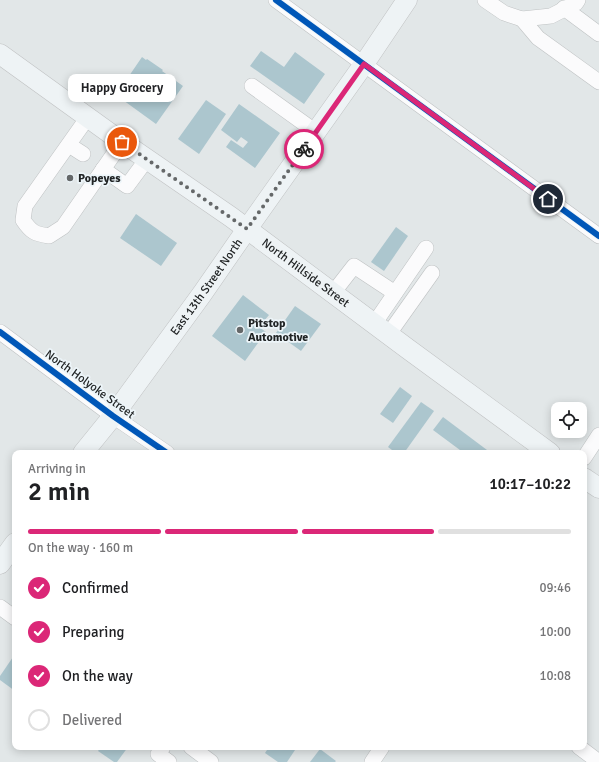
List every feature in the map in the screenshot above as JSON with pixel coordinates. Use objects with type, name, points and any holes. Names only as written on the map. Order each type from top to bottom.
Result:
[{"type":"main road","name":"East 13th Street North","points":[[86,450],[202,294],[364,64],[406,0]]},
{"type":"main road","name":"North Hillside Street","points":[[0,54],[122,142],[247,229],[546,450]]},
{"type":"main road","points":[[587,480],[599,488]]},
{"type":"main road","points":[[0,564],[12,547]]},
{"type":"street","points":[[276,0],[599,236]]},
{"type":"street","points":[[485,0],[504,13],[522,19],[551,16],[576,3],[578,0]]},
{"type":"street","points":[[564,8],[599,34]]},
{"type":"street","points":[[522,19],[538,38],[599,82]]},
{"type":"street","points":[[252,86],[316,132]]},
{"type":"street","points":[[88,117],[25,206],[23,220],[28,228],[38,234],[49,236],[63,227],[122,142]]},
{"type":"street","points":[[69,145],[83,154]]},
{"type":"street","points":[[103,169],[127,186],[147,159]]},
{"type":"street","points":[[381,329],[395,293],[426,248]]},
{"type":"street","points":[[333,293],[354,266],[395,293]]},
{"type":"street","points":[[381,329],[432,273]]},
{"type":"street","name":"North Holyoke Street","points":[[0,332],[113,416],[163,450]]},
{"type":"street","points":[[587,454],[599,436]]},
{"type":"street","points":[[0,607],[12,616]]},
{"type":"street","points":[[161,750],[158,754],[169,762]]},
{"type":"street","points":[[195,750],[212,762]]},
{"type":"street","points":[[372,762],[380,750]]},
{"type":"street","points":[[583,750],[599,762]]},
{"type":"building","points":[[261,51],[284,67],[295,52],[325,74],[304,104],[250,66]]},
{"type":"building","points":[[142,57],[163,70],[162,71],[183,86],[156,124],[116,95]]},
{"type":"building","points":[[206,100],[226,114],[199,154],[178,139]]},
{"type":"building","points":[[239,104],[280,133],[255,168],[226,147],[231,140],[243,148],[248,142],[241,137],[237,142],[221,130]]},
{"type":"building","points":[[136,214],[177,243],[161,266],[120,238]]},
{"type":"building","points":[[396,227],[408,236],[384,271],[371,262]]},
{"type":"building","name":"Pitstop Automotive","points":[[243,295],[269,315],[259,327],[266,332],[245,361],[212,336]]},
{"type":"building","points":[[295,306],[321,324],[301,351],[276,333]]},
{"type":"building","points":[[400,387],[412,396],[393,423],[380,414]]},
{"type":"building","points":[[421,402],[434,411],[406,450],[392,450],[388,447]]},
{"type":"building","points":[[443,417],[487,450],[460,450],[433,430]]},
{"type":"building","points":[[12,658],[12,689],[0,680],[0,676]]},
{"type":"building","points":[[126,750],[117,762],[114,762],[98,751]]},
{"type":"building","points":[[267,750],[295,750],[287,762],[278,762],[265,753]]},
{"type":"building","points":[[319,750],[336,761],[335,762],[310,762]]},
{"type":"cycle path","points":[[276,0],[599,236]]},
{"type":"cycle path","points":[[0,332],[113,416],[163,450]]},
{"type":"way so far","points":[[122,142],[247,229],[304,149]]},
{"type":"place","name":"Happy Grocery","points":[[122,142]]},
{"type":"place","name":"Popeyes","points":[[70,178]]},
{"type":"place","name":"Pitstop Automotive","points":[[240,330]]},
{"type":"route","points":[[304,149],[364,64],[548,199]]}]
